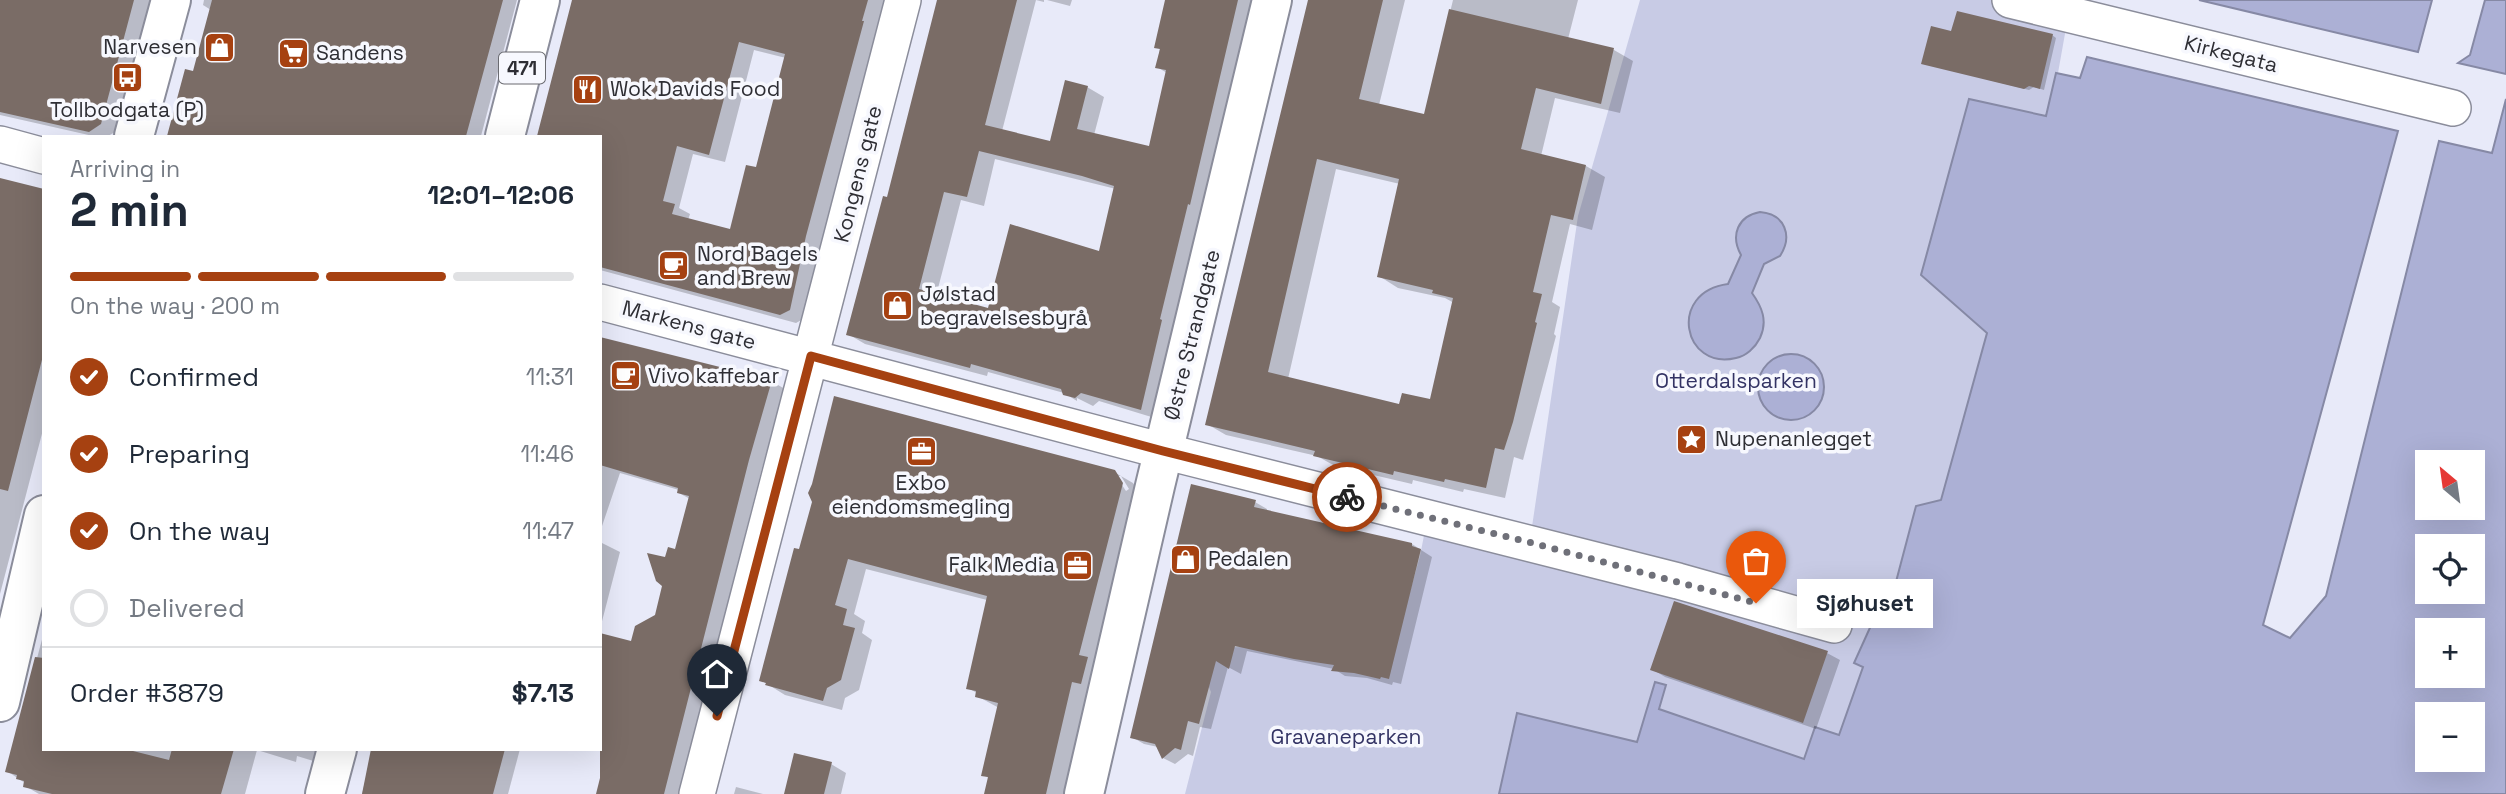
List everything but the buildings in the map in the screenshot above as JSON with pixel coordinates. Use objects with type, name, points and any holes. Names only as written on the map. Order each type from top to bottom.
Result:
[{"type":"street","points":[[134,135],[172,0]]},
{"type":"street","name":"471","points":[[505,135],[540,0]]},
{"type":"street","name":"Kongens gate","points":[[697,794],[903,0]]},
{"type":"street","name":"Østre Strandgate","points":[[1084,794],[1163,451],[1272,0]]},
{"type":"street","name":"Kirkegata","points":[[2010,0],[2453,108]]},
{"type":"street","points":[[0,144],[42,155]]},
{"type":"street","name":"Markens gate","points":[[602,303],[1163,451],[1536,544],[1834,625]]},
{"type":"street","points":[[0,702],[42,524]]},
{"type":"street","points":[[325,794],[336,751]]},
{"type":"green space","points":[[1640,0],[2071,0],[2058,73],[2046,116],[1969,100],[1922,275],[1987,332],[1941,500],[1916,506],[1888,612],[1854,663],[1863,666],[1839,736],[1815,727],[1804,759],[1659,709],[1637,742],[1517,713],[1499,794],[1185,794],[1211,692],[1193,649],[1243,647],[1387,674],[1420,556],[1427,520],[1529,547],[1578,216]]},
{"type":"shaded area","points":[[2199,0],[2432,0],[2418,52]]},
{"type":"shaded area","points":[[2485,0],[2506,0],[2506,74],[2458,63],[2470,55]]},
{"type":"shaded area","points":[[2087,57],[2398,131],[2263,625],[2290,638],[2326,596],[2439,141],[2492,153],[2506,99],[2506,794],[1499,794],[1517,713],[1637,742],[1655,682],[1666,685],[1659,709],[1804,759],[1815,727],[1839,735],[1863,667],[1854,663],[1878,610],[1888,612],[1916,506],[1941,500],[1987,333],[1921,275],[1969,99],[2046,116],[2056,73],[2080,78]]},
{"type":"shaded area","points":[[1760,212],[1781,222],[1786,234],[1780,256],[1764,264],[1752,293],[1763,314],[1764,326],[1756,345],[1747,353],[1736,358],[1718,359],[1704,353],[1694,342],[1689,329],[1690,314],[1696,301],[1709,290],[1728,284],[1741,255],[1736,240],[1738,228],[1746,218]]},
{"type":"shaded area","points":[[1791,354],[1804,356],[1819,369],[1824,387],[1822,400],[1809,415],[1791,420],[1778,418],[1763,405],[1758,387],[1760,374],[1773,359]]},
{"type":"way so far","points":[[1347,497],[1756,603]]},
{"type":"place","name":"Narvesen","points":[[220,47]]},
{"type":"place","name":"Sandens","points":[[293,53]]},
{"type":"place","name":"Tollbodgata (P)","points":[[127,78]]},
{"type":"place","name":"Wok Davids Food","points":[[587,89]]},
{"type":"place","name":"Nord Bagels and Brew","points":[[674,266]]},
{"type":"place","name":"Jølstad begravelsesbyrå","points":[[897,306]]},
{"type":"place","name":"Vivo kaffebar","points":[[625,376]]},
{"type":"place","name":"Nupenanlegget","points":[[1692,439]]},
{"type":"place","name":"Exbo eiendomsmegling","points":[[921,451]]},
{"type":"place","name":"Pedalen","points":[[1185,559]]},
{"type":"place","name":"Falk Media","points":[[1078,565]]},
{"type":"place","name":"Sjøhuset","points":[[1756,603]]},
{"type":"route","points":[[717,716],[811,356],[1163,451],[1347,497]]},
{"type":"park label","name":"Otterdalsparken","points":[[1736,381]]},
{"type":"park label","name":"Gravaneparken","points":[[1346,737]]}]
